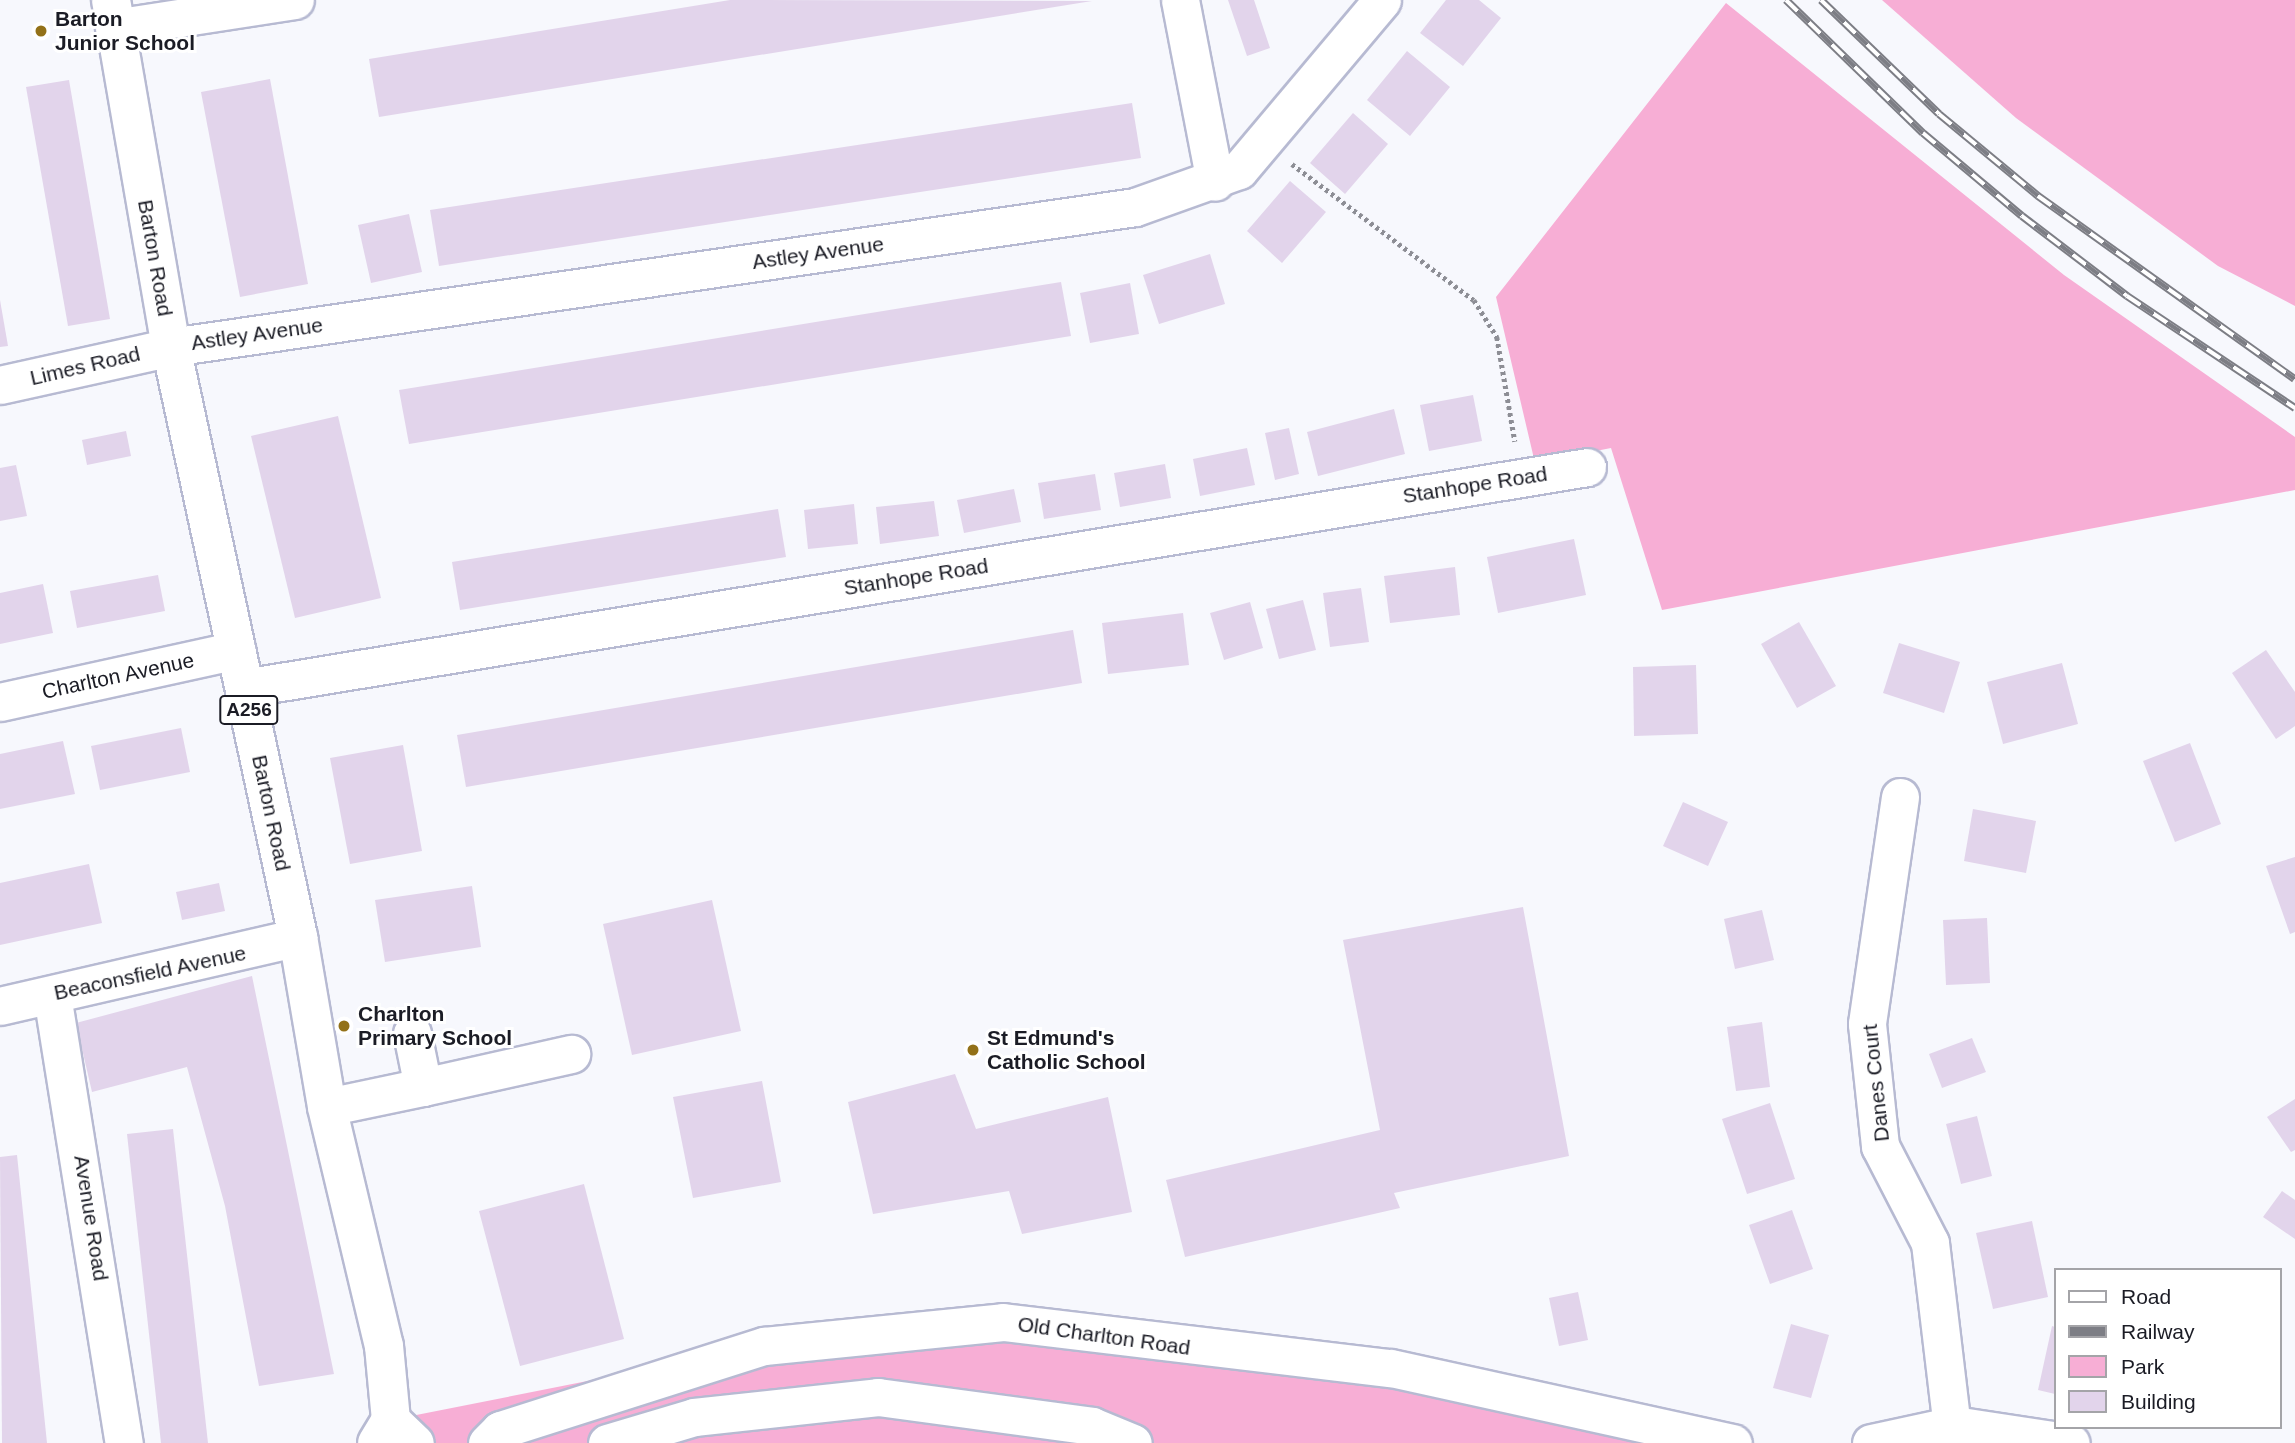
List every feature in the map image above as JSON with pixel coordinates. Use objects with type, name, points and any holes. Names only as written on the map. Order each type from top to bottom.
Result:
[{"type":"main road","name":"Barton Road","points":[[112,14],[171,347],[298,937],[327,1107],[384,1346],[394,1435]]},
{"type":"street","points":[[112,14],[295,0]]},
{"type":"street","points":[[1181,0],[1215,182]]},
{"type":"street","name":"Astley Avenue","points":[[171,347],[1135,207],[1215,182],[1240,170],[1382,0]]},
{"type":"street","name":"Limes Road","points":[[0,385],[171,347]]},
{"type":"street","name":"Stanhope Road","points":[[244,688],[1587,467]]},
{"type":"street","name":"Charlton Avenue","points":[[0,702],[236,650]]},
{"type":"street","name":"Danes Court","points":[[1900,797],[1867,1024],[1880,1146],[1930,1243],[1954,1434]]},
{"type":"street","name":"Beaconsfield Avenue","points":[[0,1006],[298,937]]},
{"type":"street","name":"Avenue Road","points":[[52,995],[124,1443]]},
{"type":"street","points":[[412,1033],[423,1087]]},
{"type":"street","points":[[327,1107],[571,1054]]},
{"type":"street","name":"Old Charlton Road","points":[[486,1443],[500,1430],[764,1346],[1003,1322],[1391,1368],[1733,1443]]},
{"type":"street","points":[[607,1443],[694,1417],[878,1397],[1092,1426],[1133,1443]]},
{"type":"street","points":[[1871,1443],[1954,1434],[2071,1443]]},
{"type":"path","points":[[1264,143],[1474,300],[1497,337],[1520,478]]},
{"type":"green space","points":[[1882,0],[2295,0],[2295,306],[2218,266],[2016,118]]},
{"type":"green space","points":[[1726,3],[2064,275],[2295,437],[2295,490],[1662,610],[1611,448],[1535,463],[1496,297]]},
{"type":"green space","points":[[1003,1322],[1733,1443],[415,1443],[391,1420],[764,1346]]},
{"type":"building","points":[[730,0],[1092,1],[379,117],[369,59]]},
{"type":"building","points":[[1228,0],[1254,0],[1270,48],[1247,56]]},
{"type":"building","points":[[1446,0],[1479,0],[1501,18],[1463,66],[1420,33]]},
{"type":"building","points":[[1407,51],[1450,87],[1410,136],[1367,100]]},
{"type":"building","points":[[270,79],[308,284],[240,297],[201,92]]},
{"type":"building","points":[[69,80],[110,319],[68,326],[26,87]]},
{"type":"building","points":[[1132,103],[1141,158],[439,266],[430,210]]},
{"type":"building","points":[[1353,113],[1388,144],[1345,194],[1310,163]]},
{"type":"building","points":[[1290,181],[1326,212],[1282,263],[1247,231]]},
{"type":"building","points":[[409,214],[422,272],[371,283],[358,225]]},
{"type":"building","points":[[1210,254],[1225,304],[1159,324],[1143,275]]},
{"type":"building","points":[[1061,282],[1071,336],[409,444],[399,390]]},
{"type":"building","points":[[1130,283],[1139,334],[1090,343],[1080,293]]},
{"type":"building","points":[[0,300],[8,346],[0,347]]},
{"type":"building","points":[[1473,395],[1482,441],[1429,451],[1420,405]]},
{"type":"building","points":[[1394,409],[1405,454],[1318,476],[1307,432]]},
{"type":"building","points":[[338,416],[381,598],[295,618],[251,436]]},
{"type":"building","points":[[1289,428],[1299,474],[1275,480],[1265,433]]},
{"type":"building","points":[[126,431],[131,456],[87,465],[82,440]]},
{"type":"building","points":[[1247,448],[1255,485],[1200,496],[1193,459]]},
{"type":"building","points":[[1165,464],[1171,498],[1120,507],[1114,473]]},
{"type":"building","points":[[16,465],[27,516],[0,521],[0,468]]},
{"type":"building","points":[[1095,474],[1101,510],[1044,519],[1038,483]]},
{"type":"building","points":[[1014,489],[1021,522],[964,533],[957,500]]},
{"type":"building","points":[[934,501],[939,536],[880,544],[876,507]]},
{"type":"building","points":[[854,504],[858,544],[808,549],[804,510]]},
{"type":"building","points":[[778,509],[786,557],[460,610],[452,562]]},
{"type":"building","points":[[1574,539],[1586,595],[1498,613],[1487,557]]},
{"type":"building","points":[[1455,567],[1460,615],[1390,623],[1384,576]]},
{"type":"building","points":[[158,575],[165,611],[77,628],[70,591]]},
{"type":"building","points":[[43,584],[53,633],[0,644],[0,593]]},
{"type":"building","points":[[1361,588],[1369,642],[1330,647],[1323,593]]},
{"type":"building","points":[[1303,600],[1316,650],[1279,659],[1266,609]]},
{"type":"building","points":[[1250,602],[1263,648],[1224,660],[1210,613]]},
{"type":"building","points":[[1183,613],[1189,665],[1108,674],[1102,623]]},
{"type":"building","points":[[1799,622],[1836,686],[1797,708],[1761,644]]},
{"type":"building","points":[[1073,630],[1082,683],[466,787],[457,735]]},
{"type":"building","points":[[1899,643],[1960,662],[1944,713],[1883,693]]},
{"type":"building","points":[[2266,650],[2295,692],[2295,726],[2276,739],[2232,673]]},
{"type":"building","points":[[2062,663],[2078,724],[2003,744],[1987,682]]},
{"type":"building","points":[[1696,665],[1698,734],[1634,736],[1633,667]]},
{"type":"building","points":[[181,728],[190,772],[100,790],[91,746]]},
{"type":"building","points":[[63,741],[75,794],[0,809],[0,754]]},
{"type":"building","points":[[2190,743],[2221,824],[2175,842],[2143,761]]},
{"type":"building","points":[[403,745],[422,851],[350,864],[330,758]]},
{"type":"building","points":[[1683,802],[1728,822],[1708,866],[1663,846]]},
{"type":"building","points":[[1973,809],[2036,821],[2026,873],[1964,861]]},
{"type":"building","points":[[2295,857],[2295,932],[2290,934],[2266,866]]},
{"type":"building","points":[[89,864],[102,923],[0,945],[0,883]]},
{"type":"building","points":[[219,883],[225,911],[182,920],[176,892]]},
{"type":"building","points":[[472,886],[481,947],[385,962],[375,900]]},
{"type":"building","points":[[712,900],[741,1031],[632,1055],[603,924]]},
{"type":"building","points":[[1523,907],[1569,1156],[1394,1193],[1400,1208],[1185,1257],[1166,1180],[1380,1130],[1343,940]]},
{"type":"building","points":[[1762,910],[1774,960],[1735,969],[1724,919]]},
{"type":"building","points":[[1987,918],[1990,983],[1946,985],[1943,920]]},
{"type":"building","points":[[252,976],[334,1374],[259,1386],[225,1206],[187,1067],[92,1092],[76,1023]]},
{"type":"building","points":[[1762,1022],[1770,1087],[1736,1091],[1727,1027]]},
{"type":"building","points":[[1972,1038],[1986,1072],[1942,1088],[1929,1054]]},
{"type":"building","points":[[955,1074],[976,1129],[1108,1097],[1132,1212],[1022,1234],[1009,1191],[873,1214],[848,1102]]},
{"type":"building","points":[[762,1081],[781,1182],[693,1198],[673,1097]]},
{"type":"building","points":[[2295,1099],[2295,1150],[2291,1152],[2267,1117]]},
{"type":"building","points":[[1770,1103],[1795,1179],[1747,1194],[1722,1119]]},
{"type":"building","points":[[1977,1116],[1992,1176],[1961,1184],[1946,1124]]},
{"type":"building","points":[[173,1129],[208,1443],[161,1443],[127,1134]]},
{"type":"building","points":[[17,1155],[47,1443],[2,1443],[0,1157]]},
{"type":"building","points":[[584,1184],[624,1339],[520,1366],[479,1211]]},
{"type":"building","points":[[2282,1191],[2295,1200],[2295,1239],[2263,1217]]},
{"type":"building","points":[[1792,1210],[1813,1269],[1770,1284],[1749,1225]]},
{"type":"building","points":[[2032,1221],[2048,1297],[1993,1309],[1976,1233]]},
{"type":"building","points":[[1578,1292],[1588,1340],[1559,1346],[1549,1298]]},
{"type":"building","points":[[1791,1324],[1829,1335],[1811,1398],[1773,1388]]},
{"type":"building","points":[[2052,1326],[2054,1394],[2038,1390]]},
{"type":"railway","points":[[1786,0],[1923,133],[2022,216],[2127,296],[2295,408]]},
{"type":"railway","points":[[1821,0],[1939,114],[2038,196],[2295,379]]},
{"type":"place","name":"Barton Junior School","points":[[41,31]]},
{"type":"place","name":"Charlton Primary School","points":[[344,1026]]},
{"type":"place","name":"St Edmund's Catholic School","points":[[973,1050]]}]
